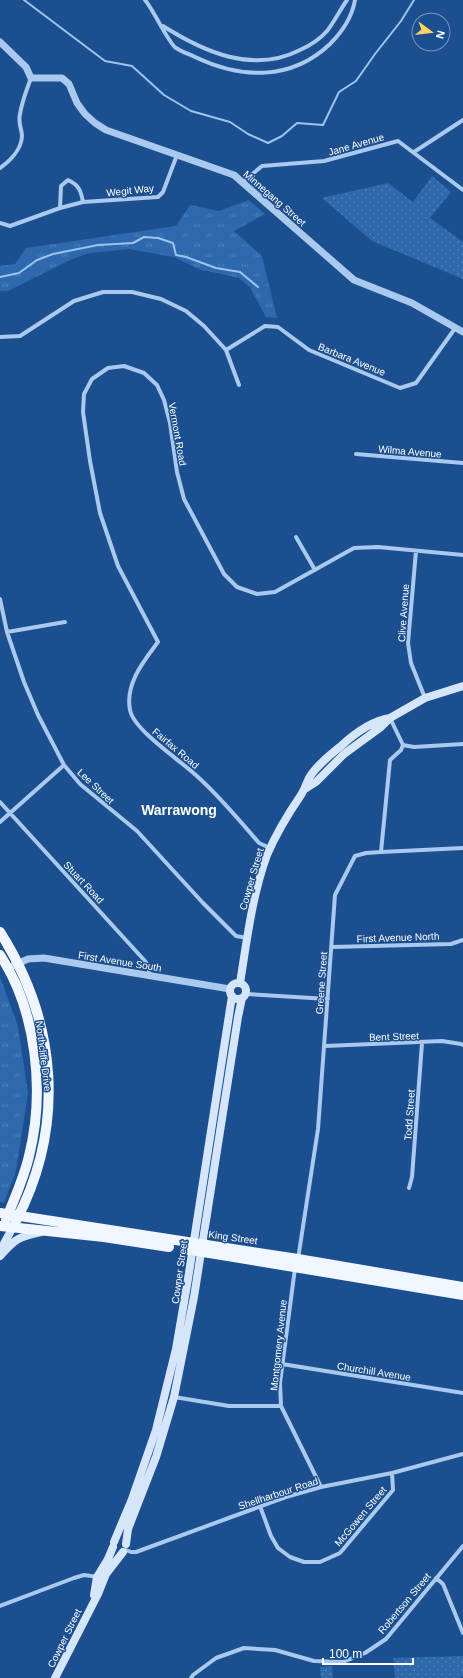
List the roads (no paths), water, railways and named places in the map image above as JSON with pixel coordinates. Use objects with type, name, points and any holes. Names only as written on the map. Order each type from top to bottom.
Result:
[{"type":"main road","name":"Cowper Street","points":[[305,789],[316,782],[354,746],[381,727],[390,718],[425,698],[463,686]]},
{"type":"main road","name":"Cowper Street","points":[[240,983],[254,900],[270,848],[288,814],[305,789],[309,777],[331,754],[347,740],[376,720],[390,718]]},
{"type":"main road","points":[[326,772],[331,760],[331,754],[339,753],[348,745],[354,746]]},
{"type":"main road","name":"Northcliffe Drive","points":[[0,932],[18,962],[36,1005],[47,1062],[50,1101],[48,1127],[42,1155],[19,1215],[4,1228]]},
{"type":"main road","name":"Northcliffe Drive","points":[[0,955],[8,968],[22,998],[32,1045],[37,1092],[35,1129],[29,1157],[24,1174],[4,1213],[4,1228],[0,1252]]},
{"type":"main road","points":[[235,983],[244,985],[244,996],[238,1000],[231,992],[235,983]]},
{"type":"main road","name":"Cowper Street","points":[[100,1578],[125,1549],[128,1529],[156,1457],[174,1397],[188,1329],[197,1248],[231,992]]},
{"type":"main road","name":"Cowper Street","points":[[56,1678],[90,1608],[100,1578],[132,1499],[160,1415],[197,1248],[238,1017],[244,996]]},
{"type":"main road","name":"King Street","points":[[4,1213],[197,1248],[463,1286]]},
{"type":"main road","name":"King Street","points":[[4,1228],[46,1231],[197,1248]]},
{"type":"main road","points":[[0,1256],[11,1243],[18,1238],[46,1231]]},
{"type":"main road","name":"King Street","points":[[296,1263],[317,1272],[463,1295]]},
{"type":"main road","points":[[121,1540],[125,1549],[116,1553],[114,1545],[121,1540]]},
{"type":"street","points":[[161,24],[200,46],[234,59],[253,61],[273,60],[290,56],[307,47],[326,32],[347,0]]},
{"type":"street","points":[[147,1],[174,48],[224,69],[255,74],[288,70],[308,60],[325,48],[340,34],[353,13],[355,0]]},
{"type":"street","points":[[0,42],[26,68],[31,78],[19,114],[19,125],[22,136],[14,156],[0,168]]},
{"type":"street","name":"Minnegang Street","points":[[31,78],[62,78],[69,84],[77,103],[95,123],[106,130],[234,175],[354,280],[412,303],[463,332]]},
{"type":"street","points":[[414,152],[463,120]]},
{"type":"street","name":"Jane Avenue","points":[[243,182],[262,166],[324,161],[398,140],[463,190]]},
{"type":"street","name":"Wegit Way","points":[[0,223],[10,226],[60,208],[83,202],[158,197],[162,192],[177,154]]},
{"type":"street","points":[[60,208],[61,186],[68,180],[77,184],[81,191],[83,202]]},
{"type":"street","points":[[0,337],[20,336],[74,301],[103,292],[132,292],[161,299],[186,311],[204,326],[226,350],[239,385]]},
{"type":"street","name":"Barbara Avenue","points":[[226,350],[265,326],[278,327],[309,350],[400,388],[416,383],[456,327]]},
{"type":"street","name":"Vermont Road","points":[[158,642],[118,566],[100,513],[90,461],[83,412],[84,394],[92,379],[108,368],[124,366],[144,373],[157,385],[164,400],[170,423],[176,472],[184,499],[224,574],[237,587],[257,594],[275,592],[354,548],[378,547],[463,555]]},
{"type":"street","name":"Wilma Avenue","points":[[356,454],[463,463]]},
{"type":"street","points":[[296,537],[315,570]]},
{"type":"street","name":"Clive Avenue","points":[[416,551],[408,643],[411,663],[425,698]]},
{"type":"street","name":"Lee Street","points":[[0,599],[7,632],[24,682],[38,714],[64,765],[80,784],[137,831],[203,903],[236,936],[247,938]]},
{"type":"street","points":[[7,632],[64,622]]},
{"type":"street","name":"Fairfax Road","points":[[158,642],[133,679],[129,697],[130,711],[135,721],[142,730],[200,778],[260,843],[270,848]]},
{"type":"street","points":[[390,718],[403,745]]},
{"type":"street","points":[[403,745],[414,747],[463,744]]},
{"type":"street","points":[[403,745],[390,760],[381,852],[463,848]]},
{"type":"street","points":[[0,822],[64,765]]},
{"type":"street","name":"Stuart Road","points":[[0,802],[145,961],[150,970],[149,976]]},
{"type":"street","name":"Greene Street","points":[[296,1263],[318,1129],[335,895],[355,856],[366,853],[381,852]]},
{"type":"street","name":"First Avenue North","points":[[332,947],[451,944],[463,940]]},
{"type":"street","name":"First Avenue South","points":[[8,968],[18,962],[28,959],[44,958],[231,992]]},
{"type":"street","points":[[244,996],[328,999]]},
{"type":"street","name":"Bent Street","points":[[325,1046],[442,1041],[463,1045]]},
{"type":"street","name":"Todd Street","points":[[409,1188],[412,1177],[422,1043]]},
{"type":"street","name":"Montgomery Avenue","points":[[296,1263],[282,1364],[280,1406],[321,1487]]},
{"type":"street","name":"Churchill Avenue","points":[[282,1364],[463,1393]]},
{"type":"street","points":[[174,1397],[229,1406],[280,1406]]},
{"type":"street","name":"Shellharbour Road","points":[[125,1549],[131,1552],[136,1552],[260,1506],[321,1487],[392,1473],[463,1454]]},
{"type":"street","name":"McGowen Street","points":[[260,1506],[271,1536],[278,1548],[290,1557],[304,1562],[320,1562],[340,1553],[393,1490],[392,1473]]},
{"type":"street","name":"Robertson Street","points":[[191,1678],[216,1658],[244,1648],[275,1650],[314,1661],[343,1662],[366,1653],[386,1638],[463,1546]]},
{"type":"street","points":[[0,1606],[84,1575],[100,1578]]},
{"type":"street","points":[[436,1578],[443,1584],[463,1633]]},
{"type":"waterway","points":[[24,0],[105,61],[132,66],[164,95],[191,111],[230,122],[248,134],[268,143],[282,136],[297,123],[323,125],[339,92],[356,81],[401,21],[414,0]]},
{"type":"waterway","points":[[0,277],[19,273],[37,260],[53,254],[98,245],[133,243],[144,237],[158,238],[173,243],[176,255],[216,268],[240,272],[258,287]]},
{"type":"district","name":"Warrawong","points":[[179,810]]}]
